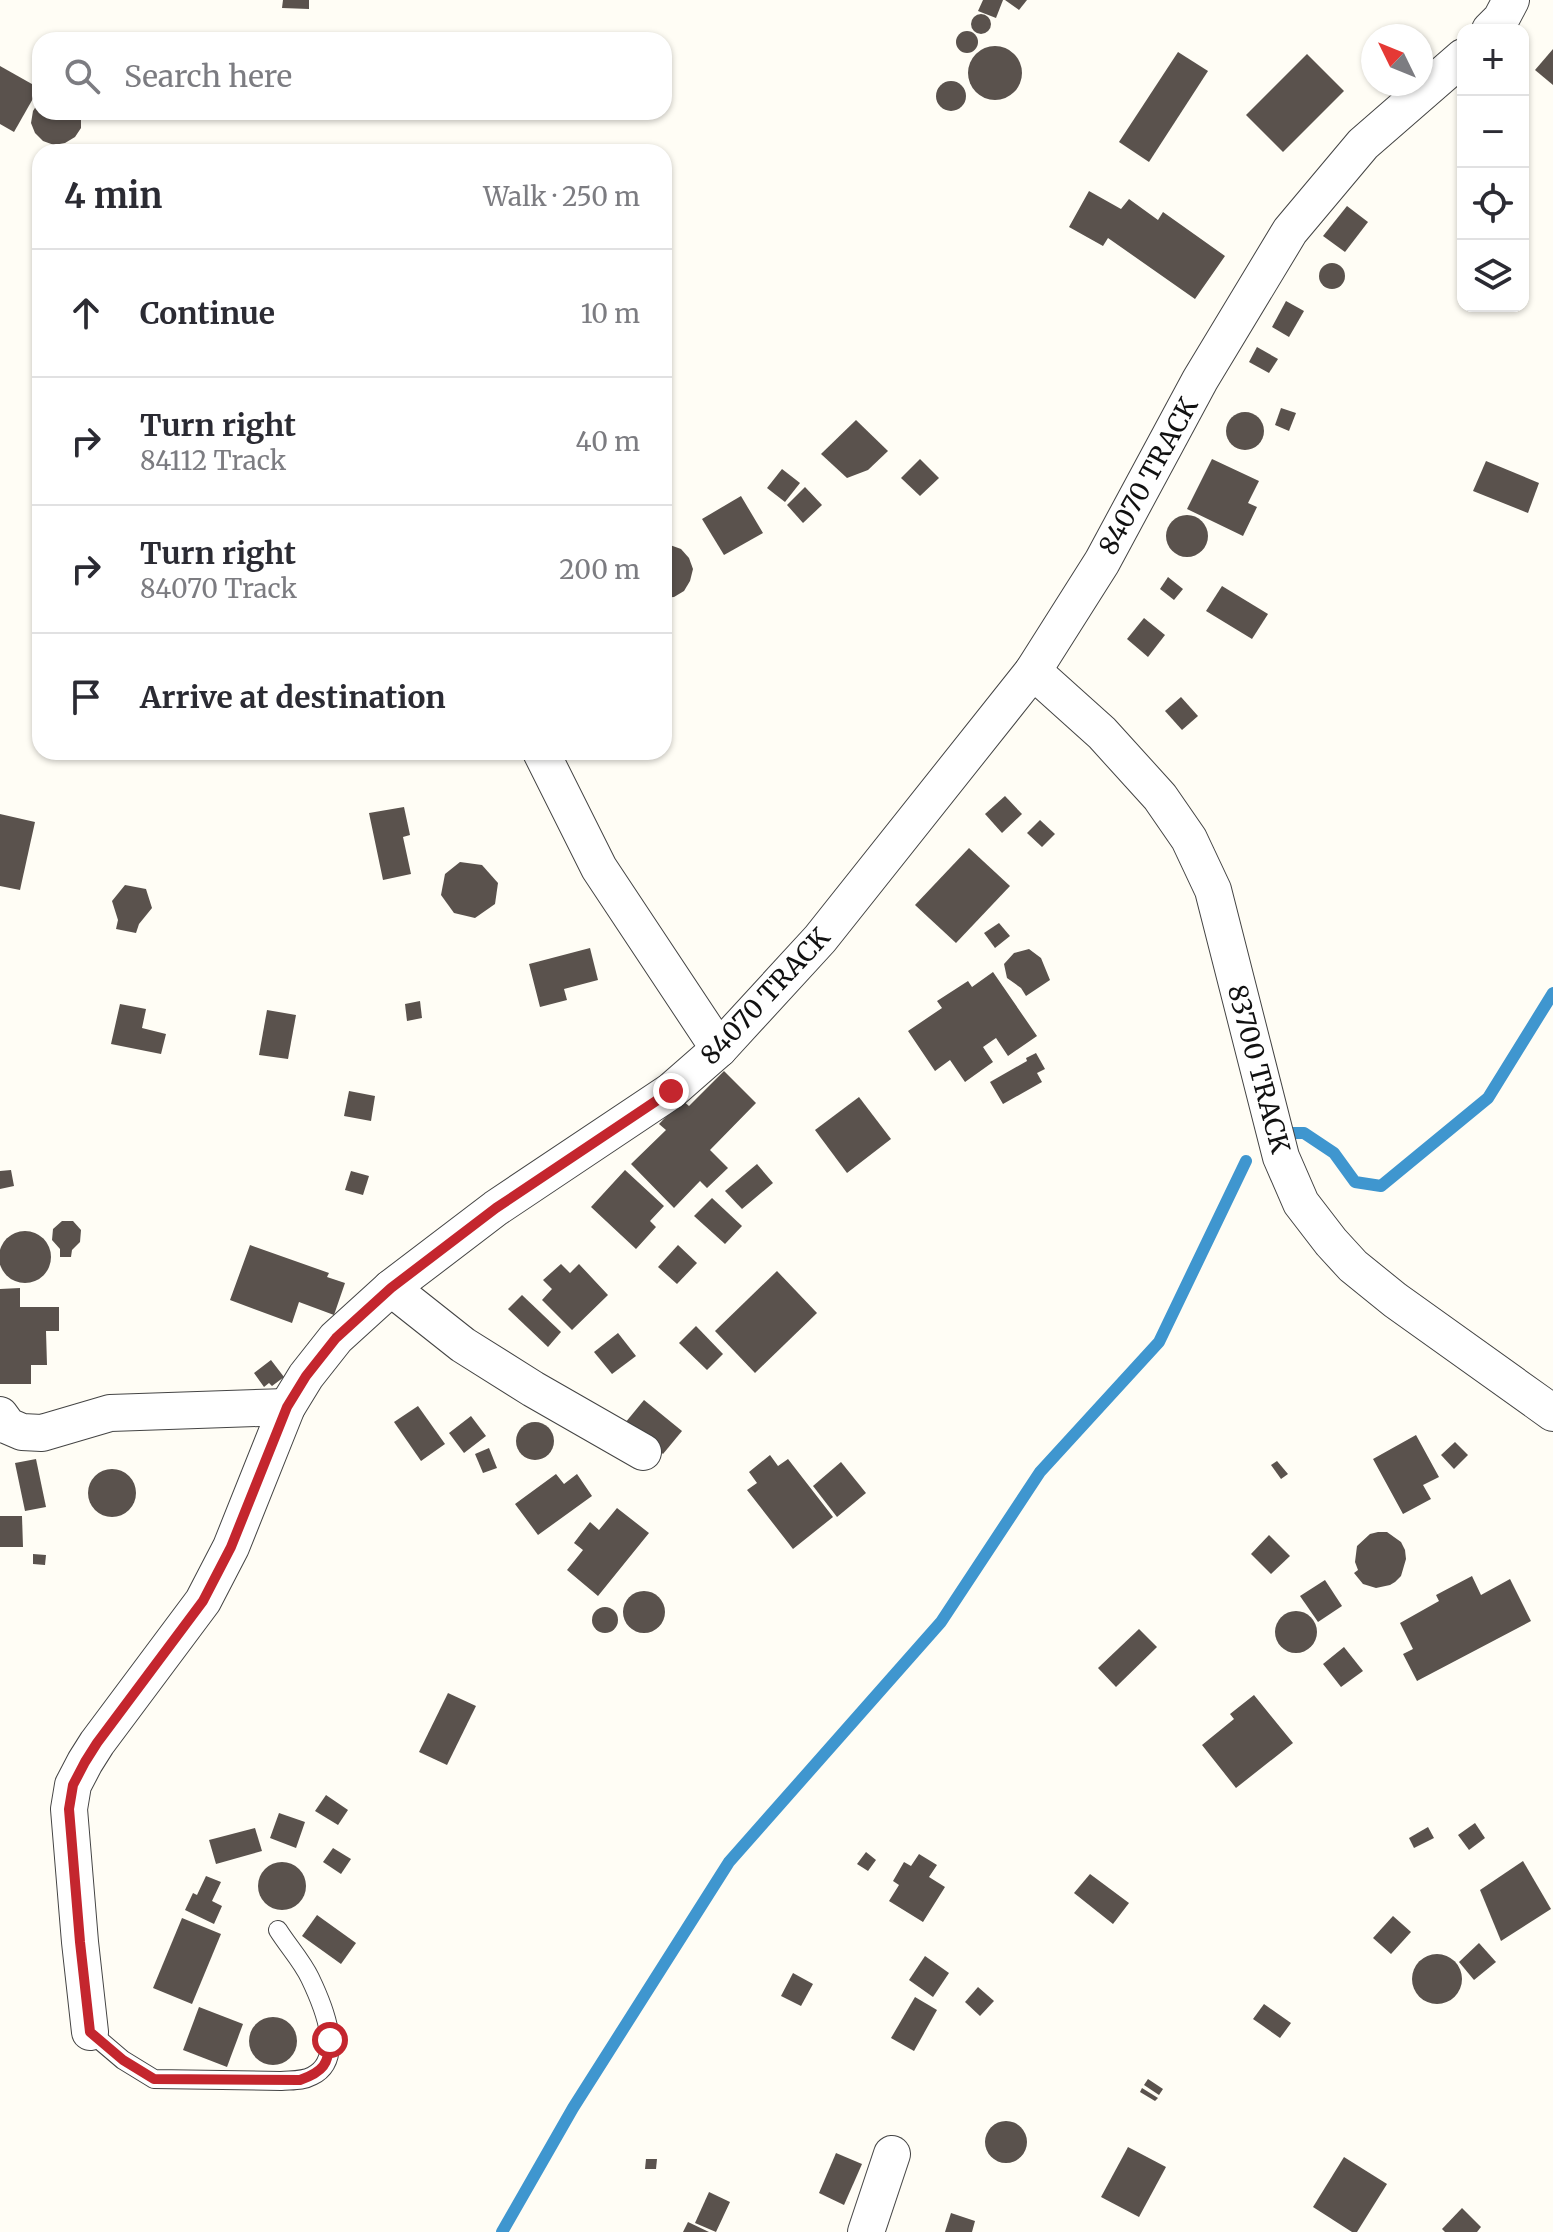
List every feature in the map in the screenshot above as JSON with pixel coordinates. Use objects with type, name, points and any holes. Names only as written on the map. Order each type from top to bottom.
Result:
[{"type":"street","points":[[1496,24],[1511,0]]},
{"type":"street","name":"84070 TRACK","points":[[90,2032],[69,1809],[73,1785],[97,1743],[203,1601],[231,1547],[287,1407],[306,1376],[336,1338],[391,1288],[496,1208],[671,1091],[719,1049],[820,939],[1033,671],[1102,562],[1200,380],[1290,231],[1363,144],[1457,62]]},
{"type":"street","name":"83700 TRACK","points":[[1033,671],[1102,733],[1160,797],[1189,839],[1213,890],[1281,1157],[1301,1203],[1353,1266],[1395,1300],[1553,1413]]},
{"type":"street","points":[[545,760],[599,868],[719,1049]]},
{"type":"street","points":[[391,1288],[463,1345],[643,1452]]},
{"type":"street","points":[[0,1415],[8,1426],[22,1432],[42,1433],[110,1413],[287,1407]]},
{"type":"street","points":[[866,2232],[892,2154]]},
{"type":"lane","points":[[90,2032],[123,2060],[154,2079],[300,2080],[312,2076],[322,2069],[329,2057],[327,2019],[309,1975],[278,1930]]},
{"type":"building","points":[[283,0],[309,0],[309,9],[282,8]]},
{"type":"building","points":[[983,0],[1003,0],[996,18],[978,11]]},
{"type":"building","points":[[1005,0],[1027,0],[1019,10]]},
{"type":"building","points":[[977,14],[985,14],[991,24],[985,34],[977,34],[971,28],[971,20]]},
{"type":"building","points":[[967,31],[978,42],[967,53],[956,42]]},
{"type":"building","points":[[995,46],[1014,54],[1022,73],[1014,92],[995,100],[976,92],[968,73],[976,54]]},
{"type":"building","points":[[1553,49],[1553,85],[1535,70]]},
{"type":"building","points":[[1178,52],[1208,71],[1149,162],[1119,142]]},
{"type":"building","points":[[1307,54],[1344,91],[1283,152],[1246,115]]},
{"type":"building","points":[[0,66],[32,84],[32,100],[14,132],[0,124]]},
{"type":"building","points":[[951,81],[962,85],[966,96],[962,107],[951,111],[940,107],[936,96],[940,85]]},
{"type":"building","points":[[32,117],[32,120],[81,120],[81,128],[75,137],[65,143],[51,144],[35,133],[31,123]]},
{"type":"building","points":[[1089,191],[1121,209],[1129,199],[1158,220],[1163,212],[1225,256],[1195,299],[1108,238],[1103,246],[1069,227]]},
{"type":"building","points":[[1347,206],[1368,222],[1345,252],[1323,236]]},
{"type":"building","points":[[1332,263],[1341,267],[1345,276],[1341,285],[1332,289],[1323,285],[1319,276],[1323,267]]},
{"type":"building","points":[[1286,301],[1304,311],[1289,337],[1272,327]]},
{"type":"building","points":[[1257,347],[1278,359],[1269,373],[1249,362]]},
{"type":"building","points":[[1281,408],[1296,413],[1289,431],[1275,425]]},
{"type":"building","points":[[1245,412],[1258,418],[1264,431],[1258,444],[1245,450],[1232,444],[1226,431],[1232,418]]},
{"type":"building","points":[[856,420],[888,451],[868,470],[847,478],[821,454]]},
{"type":"building","points":[[920,459],[939,478],[920,496],[901,478]]},
{"type":"building","points":[[1212,459],[1259,481],[1248,503],[1257,507],[1243,536],[1187,509]]},
{"type":"building","points":[[1486,461],[1539,483],[1528,513],[1473,491]]},
{"type":"building","points":[[782,469],[800,483],[785,502],[767,488]]},
{"type":"building","points":[[805,487],[822,505],[803,523],[787,505]]},
{"type":"building","points":[[741,496],[763,533],[724,555],[702,519]]},
{"type":"building","points":[[1187,515],[1202,521],[1208,536],[1202,551],[1187,557],[1172,551],[1166,536],[1172,521]]},
{"type":"building","points":[[672,546],[681,549],[693,569],[684,591],[674,597]]},
{"type":"building","points":[[1168,577],[1183,589],[1174,600],[1160,589]]},
{"type":"building","points":[[1222,586],[1268,614],[1252,639],[1206,611]]},
{"type":"building","points":[[1144,618],[1165,635],[1148,657],[1127,639]]},
{"type":"building","points":[[1181,697],[1198,716],[1182,730],[1165,711]]},
{"type":"building","points":[[1005,796],[1022,814],[1002,833],[985,814]]},
{"type":"building","points":[[404,807],[410,835],[403,837],[411,874],[383,880],[369,813]]},
{"type":"building","points":[[0,814],[35,822],[20,890],[0,886]]},
{"type":"building","points":[[1040,820],[1055,834],[1042,847],[1027,833]]},
{"type":"building","points":[[969,848],[1010,886],[956,943],[915,905]]},
{"type":"building","points":[[460,862],[482,865],[498,883],[495,904],[475,918],[454,913],[441,895],[445,874]]},
{"type":"building","points":[[125,885],[146,889],[152,908],[136,933],[116,929],[118,920],[112,901]]},
{"type":"building","points":[[999,923],[1010,936],[995,948],[984,933]]},
{"type":"building","points":[[590,948],[598,980],[564,989],[567,1000],[540,1007],[529,964]]},
{"type":"building","points":[[1029,949],[1041,958],[1050,980],[1026,996],[1007,978],[1004,964],[1014,953]]},
{"type":"building","points":[[993,972],[1037,1036],[1008,1056],[996,1038],[983,1047],[993,1062],[965,1082],[950,1060],[935,1071],[908,1031],[942,1008],[937,1001],[968,981],[972,987]]},
{"type":"building","points":[[420,1001],[422,1018],[407,1021],[405,1004]]},
{"type":"building","points":[[120,1004],[146,1009],[142,1028],[166,1034],[161,1054],[111,1044]]},
{"type":"building","points":[[267,1010],[296,1015],[288,1059],[259,1055]]},
{"type":"building","points":[[1036,1053],[1045,1069],[1037,1073],[1042,1082],[1003,1104],[990,1082]]},
{"type":"building","points":[[724,1071],[756,1103],[710,1150],[728,1168],[707,1188],[700,1181],[674,1208],[631,1164],[666,1130],[659,1124],[682,1100],[689,1106]]},
{"type":"building","points":[[349,1091],[375,1096],[371,1121],[344,1116]]},
{"type":"building","points":[[859,1097],[891,1139],[847,1173],[815,1130]]},
{"type":"building","points":[[757,1164],[773,1183],[742,1209],[725,1191]]},
{"type":"building","points":[[11,1170],[14,1186],[0,1189],[0,1171]]},
{"type":"building","points":[[625,1170],[664,1206],[650,1221],[656,1227],[636,1249],[591,1207]]},
{"type":"building","points":[[351,1171],[369,1176],[363,1195],[345,1190]]},
{"type":"building","points":[[712,1198],[742,1226],[725,1244],[694,1216]]},
{"type":"building","points":[[62,1221],[73,1221],[81,1230],[80,1242],[72,1250],[71,1257],[60,1257],[60,1249],[52,1240],[53,1229]]},
{"type":"building","points":[[25,1231],[43,1239],[51,1257],[43,1275],[25,1283],[7,1275],[-1,1257],[7,1239]]},
{"type":"building","points":[[250,1245],[329,1273],[327,1277],[345,1283],[334,1315],[299,1302],[292,1323],[230,1300]]},
{"type":"building","points":[[678,1245],[697,1263],[677,1284],[658,1267]]},
{"type":"building","points":[[561,1264],[570,1273],[579,1264],[608,1295],[572,1330],[542,1300],[552,1289],[543,1280]]},
{"type":"building","points":[[777,1271],[817,1313],[755,1373],[715,1331]]},
{"type":"building","points":[[20,1288],[20,1307],[59,1307],[59,1331],[46,1331],[47,1365],[31,1365],[31,1384],[0,1384],[0,1289]]},
{"type":"building","points":[[522,1295],[561,1332],[548,1347],[508,1309]]},
{"type":"building","points":[[696,1326],[723,1354],[707,1370],[679,1343]]},
{"type":"building","points":[[618,1333],[636,1356],[612,1374],[594,1352]]},
{"type":"building","points":[[271,1360],[284,1377],[272,1386],[269,1383],[264,1387],[254,1373]]},
{"type":"building","points":[[644,1400],[682,1431],[663,1454],[625,1423]]},
{"type":"building","points":[[418,1406],[445,1444],[421,1461],[394,1422]]},
{"type":"building","points":[[471,1416],[486,1436],[464,1453],[449,1433]]},
{"type":"building","points":[[535,1422],[549,1427],[554,1441],[549,1455],[535,1460],[521,1455],[516,1441],[521,1427]]},
{"type":"building","points":[[1416,1435],[1439,1477],[1423,1485],[1431,1499],[1403,1514],[1373,1459]]},
{"type":"building","points":[[1455,1442],[1468,1455],[1454,1469],[1441,1455]]},
{"type":"building","points":[[489,1448],[497,1468],[483,1473],[475,1454]]},
{"type":"building","points":[[770,1455],[778,1466],[788,1459],[833,1517],[793,1549],[747,1490],[757,1483],[749,1472]]},
{"type":"building","points":[[36,1459],[46,1507],[25,1511],[15,1463]]},
{"type":"building","points":[[1277,1461],[1288,1474],[1281,1479],[1271,1465]]},
{"type":"building","points":[[841,1462],[866,1493],[837,1517],[813,1486]]},
{"type":"building","points":[[112,1469],[129,1476],[136,1493],[129,1510],[112,1517],[95,1510],[88,1493],[95,1476]]},
{"type":"building","points":[[556,1474],[564,1484],[577,1474],[592,1496],[538,1535],[515,1504]]},
{"type":"building","points":[[617,1508],[649,1533],[598,1596],[567,1570],[583,1550],[574,1543],[590,1522],[599,1530]]},
{"type":"building","points":[[0,1516],[22,1516],[23,1547],[0,1547]]},
{"type":"building","points":[[1387,1532],[1401,1542],[1406,1559],[1401,1576],[1395,1582],[1376,1588],[1363,1584],[1354,1573],[1358,1570],[1355,1562],[1357,1546],[1370,1534]]},
{"type":"building","points":[[1269,1535],[1290,1556],[1271,1574],[1251,1554]]},
{"type":"building","points":[[33,1554],[46,1555],[45,1565],[33,1564]]},
{"type":"building","points":[[1472,1576],[1481,1595],[1510,1579],[1531,1621],[1417,1681],[1403,1654],[1413,1649],[1400,1623],[1439,1601],[1436,1595]]},
{"type":"building","points":[[1325,1580],[1342,1606],[1318,1622],[1300,1596]]},
{"type":"building","points":[[644,1591],[659,1597],[665,1612],[659,1627],[644,1633],[629,1627],[623,1612],[629,1597]]},
{"type":"building","points":[[605,1607],[614,1611],[618,1620],[614,1629],[605,1633],[596,1629],[592,1620],[596,1611]]},
{"type":"building","points":[[1296,1611],[1311,1617],[1317,1632],[1311,1647],[1296,1653],[1281,1647],[1275,1632],[1281,1617]]},
{"type":"building","points":[[1139,1629],[1157,1647],[1116,1687],[1098,1668]]},
{"type":"building","points":[[1344,1647],[1363,1671],[1341,1687],[1323,1664]]},
{"type":"building","points":[[448,1693],[476,1706],[447,1765],[419,1752]]},
{"type":"building","points":[[1254,1695],[1293,1743],[1236,1788],[1202,1745],[1234,1719],[1230,1714]]},
{"type":"building","points":[[326,1795],[348,1810],[338,1825],[315,1811]]},
{"type":"building","points":[[279,1813],[305,1822],[296,1848],[270,1838]]},
{"type":"building","points":[[1475,1823],[1485,1838],[1469,1850],[1458,1835]]},
{"type":"building","points":[[1428,1827],[1434,1838],[1414,1848],[1409,1838]]},
{"type":"building","points":[[255,1828],[262,1851],[216,1864],[209,1840]]},
{"type":"building","points":[[333,1848],[351,1859],[341,1874],[323,1862]]},
{"type":"building","points":[[866,1852],[876,1860],[868,1871],[857,1864]]},
{"type":"building","points":[[919,1854],[937,1865],[929,1877],[945,1887],[923,1922],[889,1901],[899,1885],[893,1881],[904,1862],[911,1866]]},
{"type":"building","points":[[1523,1861],[1551,1909],[1501,1941],[1480,1890]]},
{"type":"building","points":[[282,1862],[299,1869],[306,1886],[299,1903],[282,1910],[265,1903],[258,1886],[265,1869]]},
{"type":"building","points":[[1090,1874],[1129,1903],[1113,1924],[1074,1893]]},
{"type":"building","points":[[206,1876],[221,1882],[212,1901],[222,1906],[214,1924],[185,1910]]},
{"type":"building","points":[[317,1915],[356,1943],[341,1964],[302,1936]]},
{"type":"building","points":[[1393,1916],[1411,1932],[1391,1954],[1373,1938]]},
{"type":"building","points":[[182,1918],[221,1934],[192,2004],[153,1988]]},
{"type":"building","points":[[1479,1943],[1496,1962],[1474,1980],[1459,1962]]},
{"type":"building","points":[[1437,1954],[1454,1962],[1462,1979],[1454,1996],[1437,2004],[1420,1996],[1412,1979],[1420,1962]]},
{"type":"building","points":[[925,1956],[949,1973],[933,1997],[909,1980]]},
{"type":"building","points":[[793,1973],[813,1984],[801,2006],[781,1996]]},
{"type":"building","points":[[978,1987],[994,2001],[980,2016],[965,2002]]},
{"type":"building","points":[[915,1997],[937,2010],[914,2051],[891,2038]]},
{"type":"building","points":[[1264,2004],[1291,2023],[1280,2038],[1253,2019]]},
{"type":"building","points":[[199,2007],[243,2024],[227,2067],[183,2050]]},
{"type":"building","points":[[273,2017],[290,2024],[297,2041],[290,2058],[273,2065],[256,2058],[249,2041],[256,2024]]},
{"type":"building","points":[[1148,2079],[1163,2089],[1159,2095],[1144,2085]]},
{"type":"building","points":[[1142,2088],[1158,2098],[1155,2101],[1140,2092]]},
{"type":"building","points":[[1006,2121],[1021,2127],[1027,2142],[1021,2157],[1006,2163],[991,2157],[985,2142],[991,2127]]},
{"type":"building","points":[[1128,2147],[1166,2167],[1139,2217],[1101,2197]]},
{"type":"building","points":[[836,2153],[862,2164],[844,2205],[819,2193]]},
{"type":"building","points":[[1344,2157],[1387,2184],[1357,2232],[1352,2232],[1313,2207]]},
{"type":"building","points":[[646,2159],[657,2159],[656,2169],[645,2169]]},
{"type":"building","points":[[709,2192],[730,2202],[716,2232],[695,2223]]},
{"type":"building","points":[[1462,2208],[1481,2227],[1477,2232],[1445,2232],[1442,2229]]},
{"type":"building","points":[[951,2213],[975,2221],[972,2232],[945,2232]]},
{"type":"building","points":[[688,2222],[709,2232],[683,2232]]},
{"type":"waterway","points":[[1292,1133],[1304,1133],[1334,1153],[1355,1182],[1381,1186],[1488,1098],[1553,993]]},
{"type":"waterway","points":[[502,2232],[573,2108],[729,1862],[941,1622],[1040,1472],[1159,1342],[1246,1161]]},
{"type":"route","points":[[330,2040],[329,2057],[322,2069],[300,2080],[178,2081],[154,2079],[137,2071],[90,2032],[69,1809],[73,1785],[97,1743],[203,1601],[231,1547],[287,1407],[306,1376],[336,1338],[391,1288],[496,1208],[671,1091]]}]
